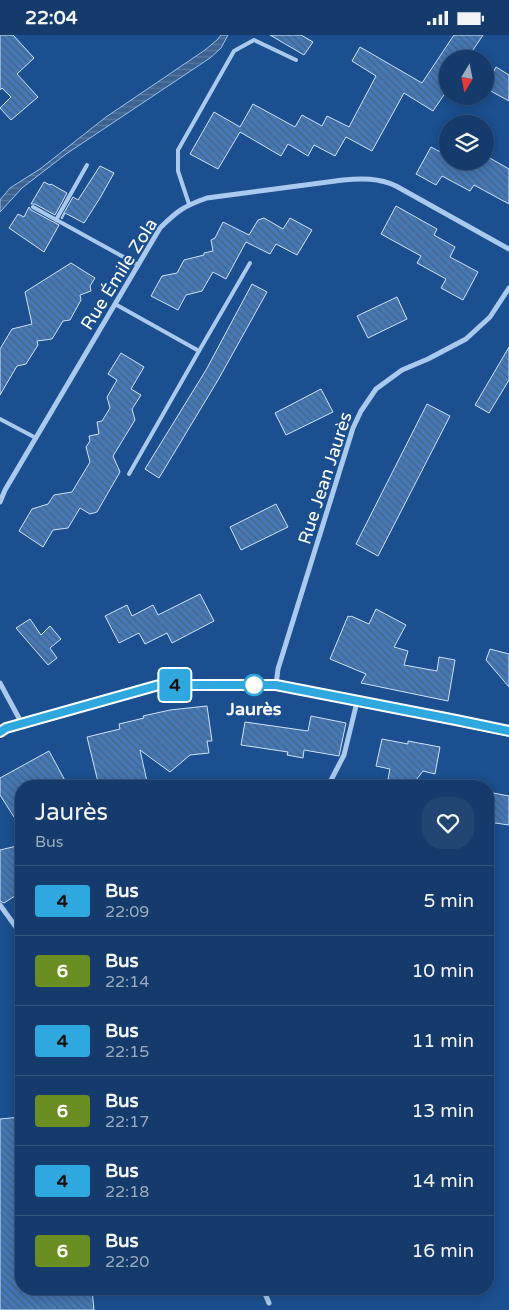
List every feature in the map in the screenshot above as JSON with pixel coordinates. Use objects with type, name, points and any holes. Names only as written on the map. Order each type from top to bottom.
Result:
[{"type":"main road","points":[[0,732],[6,728],[159,685],[276,685],[509,731]]},
{"type":"street","name":"Rue Émile Zola","points":[[0,503],[5,490],[160,228],[174,214],[189,204],[207,198],[343,180],[362,178],[384,181],[509,249]]},
{"type":"street","name":"Rue Jean Jaurès","points":[[276,685],[278,669],[353,428],[360,411],[376,389],[402,370],[466,339],[490,317],[509,288]]},
{"type":"street","points":[[0,683],[22,724]]},
{"type":"street","points":[[331,780],[344,755],[357,701]]},
{"type":"street","points":[[0,905],[15,926]]},
{"type":"street","points":[[266,1295],[269,1303]]},
{"type":"lane","points":[[189,204],[178,171],[178,150],[234,51],[254,40],[296,60]]},
{"type":"lane","points":[[56,220],[87,165]]},
{"type":"lane","points":[[33,207],[138,265]]},
{"type":"lane","points":[[129,474],[250,263]]},
{"type":"lane","points":[[116,304],[199,351]]},
{"type":"lane","points":[[0,419],[36,438]]},
{"type":"water","points":[[221,35],[228,35],[221,48],[210,58],[66,154],[22,188],[0,212],[0,200],[10,188],[40,169],[106,117],[205,50]]},
{"type":"building","points":[[0,35],[13,35],[34,58],[17,74],[38,97],[11,120],[0,108],[11,97],[2,88],[0,90]]},
{"type":"building","points":[[270,35],[301,35],[313,42],[304,55]]},
{"type":"building","points":[[454,35],[483,35],[473,50],[444,50]]},
{"type":"building","points":[[360,47],[422,83],[439,58],[439,102],[433,111],[404,93],[372,151],[346,137],[335,156],[314,145],[308,156],[288,144],[281,156],[240,132],[218,169],[190,154],[214,112],[240,127],[253,104],[295,127],[302,115],[322,126],[327,116],[349,127],[376,76],[352,61]]},
{"type":"building","points":[[496,67],[509,75],[509,101],[494,93],[494,71]]},
{"type":"building","points":[[431,147],[439,151],[439,170],[494,170],[494,160],[509,169],[509,204],[474,185],[470,191],[442,176],[436,185],[416,174]]},
{"type":"building","points":[[100,166],[114,173],[84,223],[65,213],[62,219],[61,218],[73,197],[78,200]]},
{"type":"building","points":[[44,182],[67,193],[55,215],[35,204],[31,204]]},
{"type":"building","points":[[396,206],[437,229],[434,235],[455,247],[450,257],[478,272],[463,300],[441,288],[446,279],[417,263],[421,256],[381,234]]},
{"type":"building","points":[[29,207],[31,210],[59,225],[44,252],[9,228],[18,214],[24,217]]},
{"type":"building","points":[[264,218],[283,229],[290,218],[312,230],[297,255],[276,244],[270,254],[246,242],[226,279],[213,272],[202,291],[186,295],[178,310],[151,296],[162,276],[177,273],[184,260],[213,251],[211,240],[215,238],[223,222],[249,235],[258,220]]},
{"type":"building","points":[[71,263],[95,278],[90,286],[91,291],[80,295],[81,300],[70,320],[63,321],[52,339],[37,341],[38,345],[26,364],[17,366],[0,395],[0,349],[12,329],[32,324],[25,292]]},
{"type":"building","points":[[252,284],[267,292],[218,380],[159,478],[145,469],[206,370]]},
{"type":"building","points":[[397,297],[407,319],[368,338],[357,316]]},
{"type":"building","points":[[509,347],[509,380],[489,413],[475,405]]},
{"type":"building","points":[[121,353],[144,367],[131,389],[141,395],[132,409],[135,420],[113,456],[120,472],[97,512],[90,514],[80,508],[68,528],[53,530],[43,547],[19,531],[32,509],[48,504],[54,495],[72,492],[90,462],[86,447],[90,441],[89,436],[99,434],[97,422],[102,421],[110,408],[107,397],[117,380],[108,374]]},
{"type":"building","points":[[321,389],[333,412],[286,435],[275,413]]},
{"type":"building","points":[[427,404],[450,416],[378,556],[356,544]]},
{"type":"building","points":[[276,504],[288,527],[241,550],[230,527]]},
{"type":"building","points":[[200,594],[214,621],[172,643],[167,633],[145,644],[139,633],[119,643],[105,616],[127,605],[132,616],[153,605],[158,615]]},
{"type":"building","points":[[376,609],[406,625],[394,647],[408,651],[404,665],[437,671],[439,657],[455,660],[448,701],[361,683],[366,674],[330,659],[348,616],[369,624]]},
{"type":"building","points":[[30,619],[41,635],[50,626],[61,639],[50,648],[57,658],[48,665],[16,628]]},
{"type":"building","points":[[490,649],[509,654],[509,687],[486,660]]},
{"type":"building","points":[[207,706],[212,741],[207,741],[209,753],[190,755],[170,772],[140,750],[147,780],[98,780],[87,737],[120,729],[119,724],[144,718],[143,716],[170,710]]},
{"type":"building","points":[[311,716],[346,723],[339,756],[304,750],[303,758],[287,755],[288,752],[241,745],[245,722],[308,731]]},
{"type":"building","points":[[382,739],[408,744],[408,741],[440,747],[435,774],[423,771],[416,780],[388,779],[390,769],[376,766]]},
{"type":"building","points":[[49,751],[65,780],[15,780],[15,819],[0,795],[0,778]]},
{"type":"building","points":[[494,793],[509,796],[509,825],[494,823]]},
{"type":"building","points":[[15,846],[15,896],[4,903],[0,901],[0,850]]},
{"type":"building","points":[[15,1118],[15,1295],[93,1295],[94,1310],[0,1310],[0,1119]]},
{"type":"bus line","name":"4","points":[[0,732],[6,728],[159,685],[276,685],[509,731]]},
{"type":"place","name":"Jaurès","points":[[254,685]]}]
